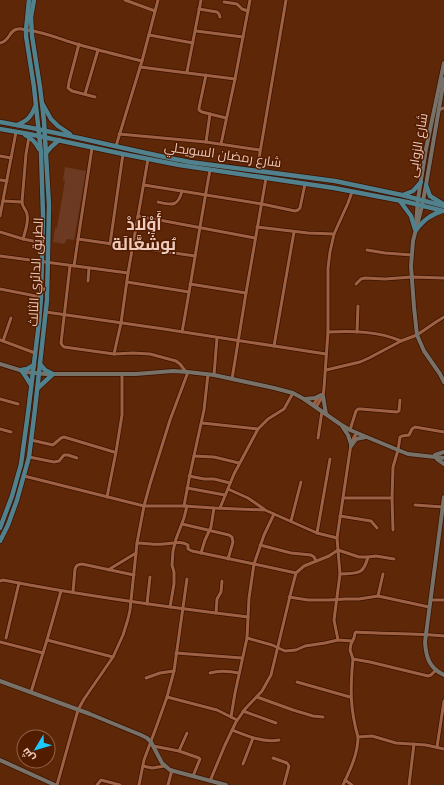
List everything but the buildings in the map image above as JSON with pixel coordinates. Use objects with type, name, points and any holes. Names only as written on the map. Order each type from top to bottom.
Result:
[{"type":"main road","name":"الطريق الدائري الثالث","points":[[0,541],[13,513],[29,457],[47,300],[49,205],[26,30],[29,0]]},
{"type":"main road","name":"الطريق الدائري الثالث","points":[[0,528],[12,496],[25,438],[41,297],[44,215],[43,153],[45,137],[32,36],[31,17],[34,0]]},
{"type":"main road","points":[[41,100],[51,119],[58,126],[73,136]]},
{"type":"main road","points":[[17,125],[30,117],[36,106]]},
{"type":"main road","name":"شارع رمضان السويحلي","points":[[0,122],[73,136],[190,162],[335,181],[402,195],[444,208]]},
{"type":"main road","name":"شارع رمضان السويحلي","points":[[0,129],[148,159],[352,192],[422,206],[444,208]]},
{"type":"main road","points":[[22,133],[29,136],[43,153],[59,140]]},
{"type":"main road","points":[[402,195],[413,191],[421,182]]},
{"type":"main road","points":[[416,230],[425,219],[444,208],[430,196],[426,185]]},
{"type":"main road","points":[[400,201],[411,216],[416,230]]},
{"type":"main road","points":[[37,388],[53,374],[45,370],[40,364]]},
{"type":"main road","points":[[31,385],[21,370],[28,369],[34,365]]},
{"type":"street","points":[[125,0],[155,11]]},
{"type":"street","points":[[116,146],[142,61],[158,0]]},
{"type":"street","points":[[187,72],[201,0]]},
{"type":"street","points":[[221,144],[250,0]]},
{"type":"street","points":[[257,170],[286,0]]},
{"type":"street","points":[[224,2],[237,4],[242,9],[248,11]]},
{"type":"street","points":[[200,9],[217,12],[220,17]]},
{"type":"street","points":[[0,43],[8,39],[13,31],[21,28],[142,61]]},
{"type":"street","points":[[196,31],[243,37]]},
{"type":"street","points":[[149,35],[193,43]]},
{"type":"street","points":[[79,44],[68,88],[72,91],[95,97]]},
{"type":"street","points":[[85,94],[98,50]]},
{"type":"street","name":"شارع الزوابى","points":[[416,230],[417,205],[426,149],[444,63]]},
{"type":"street","points":[[140,67],[235,79]]},
{"type":"street","points":[[206,75],[199,109],[202,112],[226,118]]},
{"type":"street","name":"شارع الزوابى","points":[[416,230],[442,109],[444,79]]},
{"type":"street","points":[[206,142],[210,114]]},
{"type":"street","points":[[0,216],[16,132]]},
{"type":"street","points":[[119,134],[206,142],[260,150]]},
{"type":"street","points":[[23,239],[27,215],[22,202],[29,136]]},
{"type":"street","points":[[74,266],[92,148]]},
{"type":"street","points":[[426,149],[432,150]]},
{"type":"street","points":[[110,244],[124,154]]},
{"type":"street","points":[[0,156],[11,158]]},
{"type":"street","points":[[114,354],[121,323],[128,273],[148,159]]},
{"type":"street","points":[[182,332],[210,170]]},
{"type":"street","points":[[232,379],[266,178]]},
{"type":"street","points":[[0,180],[7,181]]},
{"type":"street","points":[[144,185],[297,211],[300,208],[305,184]]},
{"type":"street","points":[[158,202],[172,204],[176,203],[180,200],[182,191]]},
{"type":"street","points":[[315,406],[324,390],[326,370],[328,332],[328,268],[330,252],[334,234],[352,192]]},
{"type":"street","points":[[3,201],[22,202]]},
{"type":"street","points":[[138,216],[255,238]]},
{"type":"street","points":[[258,227],[294,232],[334,234]]},
{"type":"street","points":[[416,230],[412,254],[412,277],[417,335],[424,351],[442,374],[444,382]]},
{"type":"street","points":[[0,232],[43,243]]},
{"type":"street","points":[[274,346],[294,232]]},
{"type":"street","points":[[78,239],[195,256]]},
{"type":"street","points":[[367,250],[385,253],[412,254]]},
{"type":"street","points":[[0,256],[128,273]]},
{"type":"street","points":[[70,266],[61,343],[62,346],[114,354],[144,353],[174,360],[178,362],[187,372]]},
{"type":"street","points":[[88,282],[89,268]]},
{"type":"street","points":[[356,284],[363,278],[444,278]]},
{"type":"street","points":[[127,282],[189,292]]},
{"type":"street","points":[[190,284],[246,293]]},
{"type":"street","points":[[0,289],[41,297]]},
{"type":"street","points":[[357,332],[358,306]]},
{"type":"street","points":[[46,312],[326,354]]},
{"type":"street","points":[[12,318],[1,341],[35,353]]},
{"type":"street","points":[[326,370],[360,362],[401,341],[417,335],[444,318]]},
{"type":"street","points":[[328,332],[357,332],[382,335],[401,341]]},
{"type":"street","points":[[214,375],[217,338]]},
{"type":"street","points":[[0,364],[39,374],[122,374],[173,371],[214,375],[293,393],[350,430],[408,454],[444,458]]},
{"type":"street","points":[[0,760],[56,785],[78,710],[113,657],[128,619],[137,542],[144,506],[170,420],[187,372]]},
{"type":"street","points":[[107,497],[122,415],[122,374]]},
{"type":"street","points":[[170,607],[174,584],[172,551],[182,524],[186,506],[189,476],[205,405],[208,374]]},
{"type":"street","points":[[220,508],[239,463],[258,429],[268,419],[284,409],[293,393]]},
{"type":"street","points":[[304,399],[322,396]]},
{"type":"street","points":[[322,396],[326,414]]},
{"type":"street","points":[[0,399],[18,404]]},
{"type":"street","points":[[350,430],[358,409],[361,408],[397,412],[400,409],[400,400]]},
{"type":"street","points":[[318,438],[322,411]]},
{"type":"street","points":[[202,423],[258,429]]},
{"type":"street","points":[[340,424],[348,436],[351,446]]},
{"type":"street","points":[[393,530],[393,467],[401,436],[409,435],[413,428],[424,428],[444,432]]},
{"type":"street","points":[[0,429],[11,432]]},
{"type":"street","points":[[338,640],[334,620],[340,574],[337,538],[351,446],[357,433]]},
{"type":"street","points":[[351,446],[356,439],[367,436]]},
{"type":"street","points":[[31,440],[53,445],[64,437],[114,452]]},
{"type":"street","points":[[431,457],[444,452]]},
{"type":"street","points":[[29,457],[54,462],[59,461],[64,455],[77,458]]},
{"type":"street","points":[[194,456],[214,457],[239,463]]},
{"type":"street","points":[[431,457],[438,459],[444,464]]},
{"type":"street","points":[[317,533],[330,459]]},
{"type":"street","points":[[24,476],[144,506],[186,506],[265,510]]},
{"type":"street","points":[[189,476],[214,479],[230,483]]},
{"type":"street","points":[[291,522],[301,482]]},
{"type":"street","points":[[187,488],[225,495]]},
{"type":"street","points":[[228,488],[248,498],[265,510],[291,522],[317,533],[337,538]]},
{"type":"street","points":[[444,497],[442,522],[425,642],[428,660],[436,670],[444,675]]},
{"type":"street","points":[[344,498],[392,498]]},
{"type":"street","points":[[415,505],[443,508]]},
{"type":"street","points":[[201,553],[210,530],[214,508]]},
{"type":"street","points":[[231,717],[247,638],[249,598],[254,564],[260,545],[274,514]]},
{"type":"street","points":[[340,516],[371,521],[377,528]]},
{"type":"street","points":[[182,524],[210,530],[232,537],[233,542],[228,559]]},
{"type":"street","points":[[137,542],[162,545],[175,542],[187,544],[188,549],[201,553],[296,573]]},
{"type":"street","points":[[260,545],[311,555],[316,561]]},
{"type":"street","points":[[338,550],[359,557],[382,556],[394,559]]},
{"type":"street","points":[[210,781],[237,720],[266,686],[271,675],[296,573],[304,566],[329,556],[338,550]]},
{"type":"street","points":[[108,570],[136,553]]},
{"type":"street","points":[[340,574],[361,571],[364,568],[368,557]]},
{"type":"street","points":[[73,592],[75,569],[78,564],[134,575]]},
{"type":"street","points":[[378,596],[383,574]]},
{"type":"street","points":[[147,604],[150,577]]},
{"type":"street","points":[[1,579],[61,591],[248,617]]},
{"type":"street","points":[[139,785],[144,760],[152,744],[174,671],[187,579]]},
{"type":"street","points":[[216,613],[217,599],[221,592],[222,581]]},
{"type":"street","points":[[6,638],[19,583]]},
{"type":"street","points":[[31,692],[61,591]]},
{"type":"street","points":[[289,597],[308,600],[336,600],[378,596],[429,607]]},
{"type":"street","points":[[430,600],[444,600]]},
{"type":"street","points":[[343,785],[352,766],[358,743],[350,697],[353,659],[350,650],[356,632],[444,636]]},
{"type":"street","points":[[247,638],[264,642],[282,650],[290,651],[310,645],[338,640],[352,641]]},
{"type":"street","points":[[47,640],[113,657]]},
{"type":"street","points":[[0,642],[43,653]]},
{"type":"street","points":[[176,653],[242,658]]},
{"type":"street","points":[[353,659],[428,676],[436,670]]},
{"type":"street","points":[[210,673],[224,670],[239,673]]},
{"type":"street","points":[[146,678],[160,673],[174,671]]},
{"type":"street","points":[[0,681],[141,735],[152,744],[165,766],[172,770],[226,785]]},
{"type":"street","points":[[296,682],[350,697]]},
{"type":"street","points":[[167,697],[198,706],[212,708],[237,720]]},
{"type":"street","points":[[257,697],[313,716],[323,717]]},
{"type":"street","points":[[437,747],[444,701]]},
{"type":"street","points":[[244,711],[276,723]]},
{"type":"street","points":[[232,730],[253,738],[273,742],[279,740]]},
{"type":"street","points":[[179,751],[187,733]]},
{"type":"street","points":[[358,737],[372,736],[396,743],[426,745],[444,749]]},
{"type":"street","points":[[243,764],[253,738]]},
{"type":"street","points":[[152,744],[199,758],[200,760],[193,776]]},
{"type":"street","points":[[409,785],[414,744]]},
{"type":"street","points":[[273,758],[287,763],[290,766],[284,785]]},
{"type":"street","points":[[143,766],[152,768],[165,766]]},
{"type":"street","points":[[168,785],[172,770]]},
{"type":"street","points":[[97,785],[101,780],[120,785]]},
{"type":"street","points":[[345,780],[352,785]]},
{"type":"shaded area","points":[[65,167],[86,171],[74,240],[67,239],[64,244],[53,242],[55,228],[57,228],[65,181],[63,180]]},
{"type":"district","name":"أَوْلَادْ بُوشَعَّالَة","points":[[144,234]]}]
